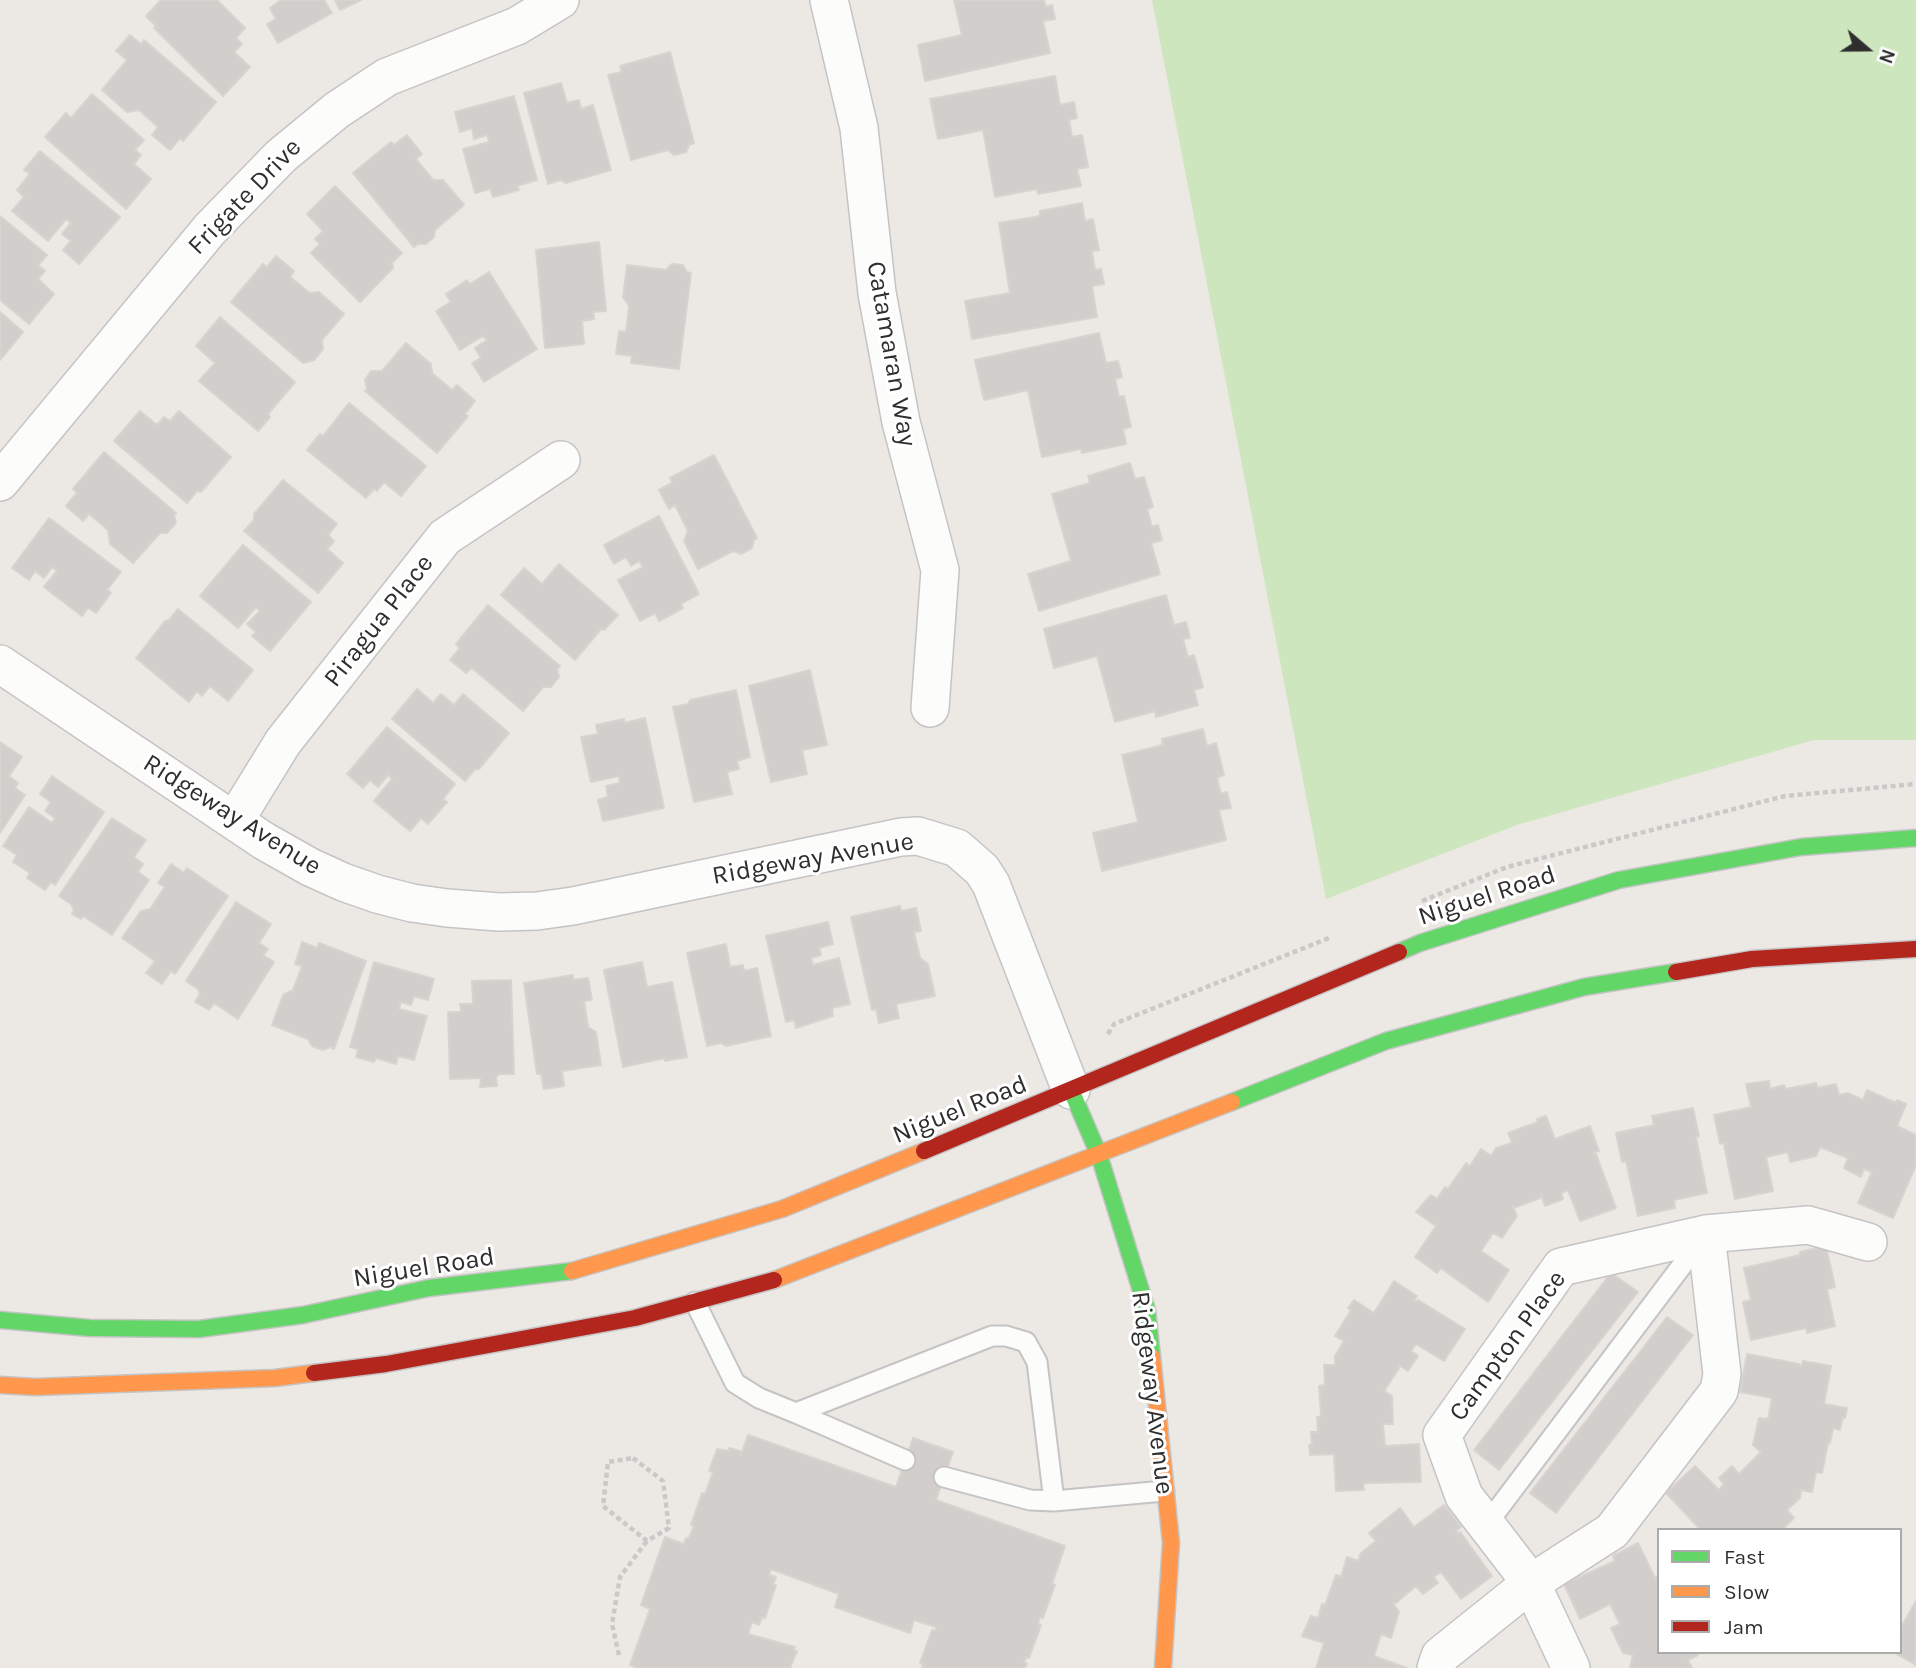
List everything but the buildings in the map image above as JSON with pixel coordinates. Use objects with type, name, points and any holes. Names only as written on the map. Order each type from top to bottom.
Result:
[{"type":"main road","name":"Niguel Road","points":[[0,1320],[90,1328],[199,1329],[303,1315],[429,1288],[566,1273],[782,1209],[1420,943],[1619,880],[1801,847],[1916,838]]},
{"type":"main road","points":[[0,1385],[35,1387],[287,1376],[386,1364],[635,1318],[788,1276],[1386,1041],[1584,987],[1752,959],[1916,949]]},
{"type":"main road","name":"Ridgeway Avenue","points":[[1071,1090],[1099,1155],[1147,1310],[1171,1543],[1163,1668]]},
{"type":"street","name":"Frigate Drive","points":[[0,482],[210,229],[281,156],[337,110],[387,77],[517,26],[560,0]]},
{"type":"street","name":"Catamaran Way","points":[[829,0],[859,128],[877,293],[901,422],[940,570],[930,708]]},
{"type":"street","name":"Piragua Place","points":[[235,820],[283,741],[445,537],[561,460]]},
{"type":"street","name":"Ridgeway Avenue","points":[[0,664],[264,841],[310,867],[377,894],[447,908],[499,912],[573,906],[901,837],[918,836],[957,848],[970,858],[991,884],[1071,1090]]},
{"type":"street","name":"Campton Place","points":[[1571,1668],[1531,1583],[1464,1496],[1443,1435],[1561,1266],[1706,1234],[1808,1225],[1868,1242]]},
{"type":"street","points":[[1436,1668],[1440,1656],[1531,1583],[1612,1531],[1719,1391],[1722,1374],[1706,1234]]},
{"type":"lane","points":[[1486,1525],[1706,1234]]},
{"type":"lane","points":[[695,1302],[735,1383],[759,1398],[905,1460]]},
{"type":"lane","points":[[796,1413],[992,1336],[1006,1336],[1026,1342],[1037,1362],[1054,1501]]},
{"type":"lane","points":[[944,1477],[1030,1500],[1054,1501],[1164,1491]]},
{"type":"path","points":[[619,1656],[612,1624],[620,1577],[648,1541],[669,1528],[663,1481],[633,1458],[608,1462],[603,1506],[648,1541]]},
{"type":"green space","points":[[1152,0],[1916,0],[1916,740],[1814,740],[1517,825],[1326,899]]},
{"type":"traffic: fast","points":[[1399,952],[1619,880],[1801,847],[1916,838]]},
{"type":"traffic: fast","points":[[1232,1102],[1386,1041],[1584,987],[1676,972]]},
{"type":"traffic: fast","points":[[1071,1090],[1099,1155],[1147,1310],[1152,1357]]},
{"type":"traffic: fast","points":[[0,1320],[90,1328],[199,1329],[303,1315],[429,1288],[572,1271]]},
{"type":"traffic: slow","points":[[774,1280],[1232,1102]]},
{"type":"traffic: slow","points":[[572,1271],[782,1209],[924,1151]]},
{"type":"traffic: slow","points":[[1152,1357],[1171,1543],[1163,1668]]},
{"type":"traffic: slow","points":[[0,1385],[35,1387],[275,1378],[314,1373]]},
{"type":"traffic: jam","points":[[1676,972],[1752,959],[1916,949]]},
{"type":"traffic: jam","points":[[924,1151],[1399,952]]},
{"type":"traffic: jam","points":[[314,1373],[386,1364],[635,1318],[774,1280]]}]
